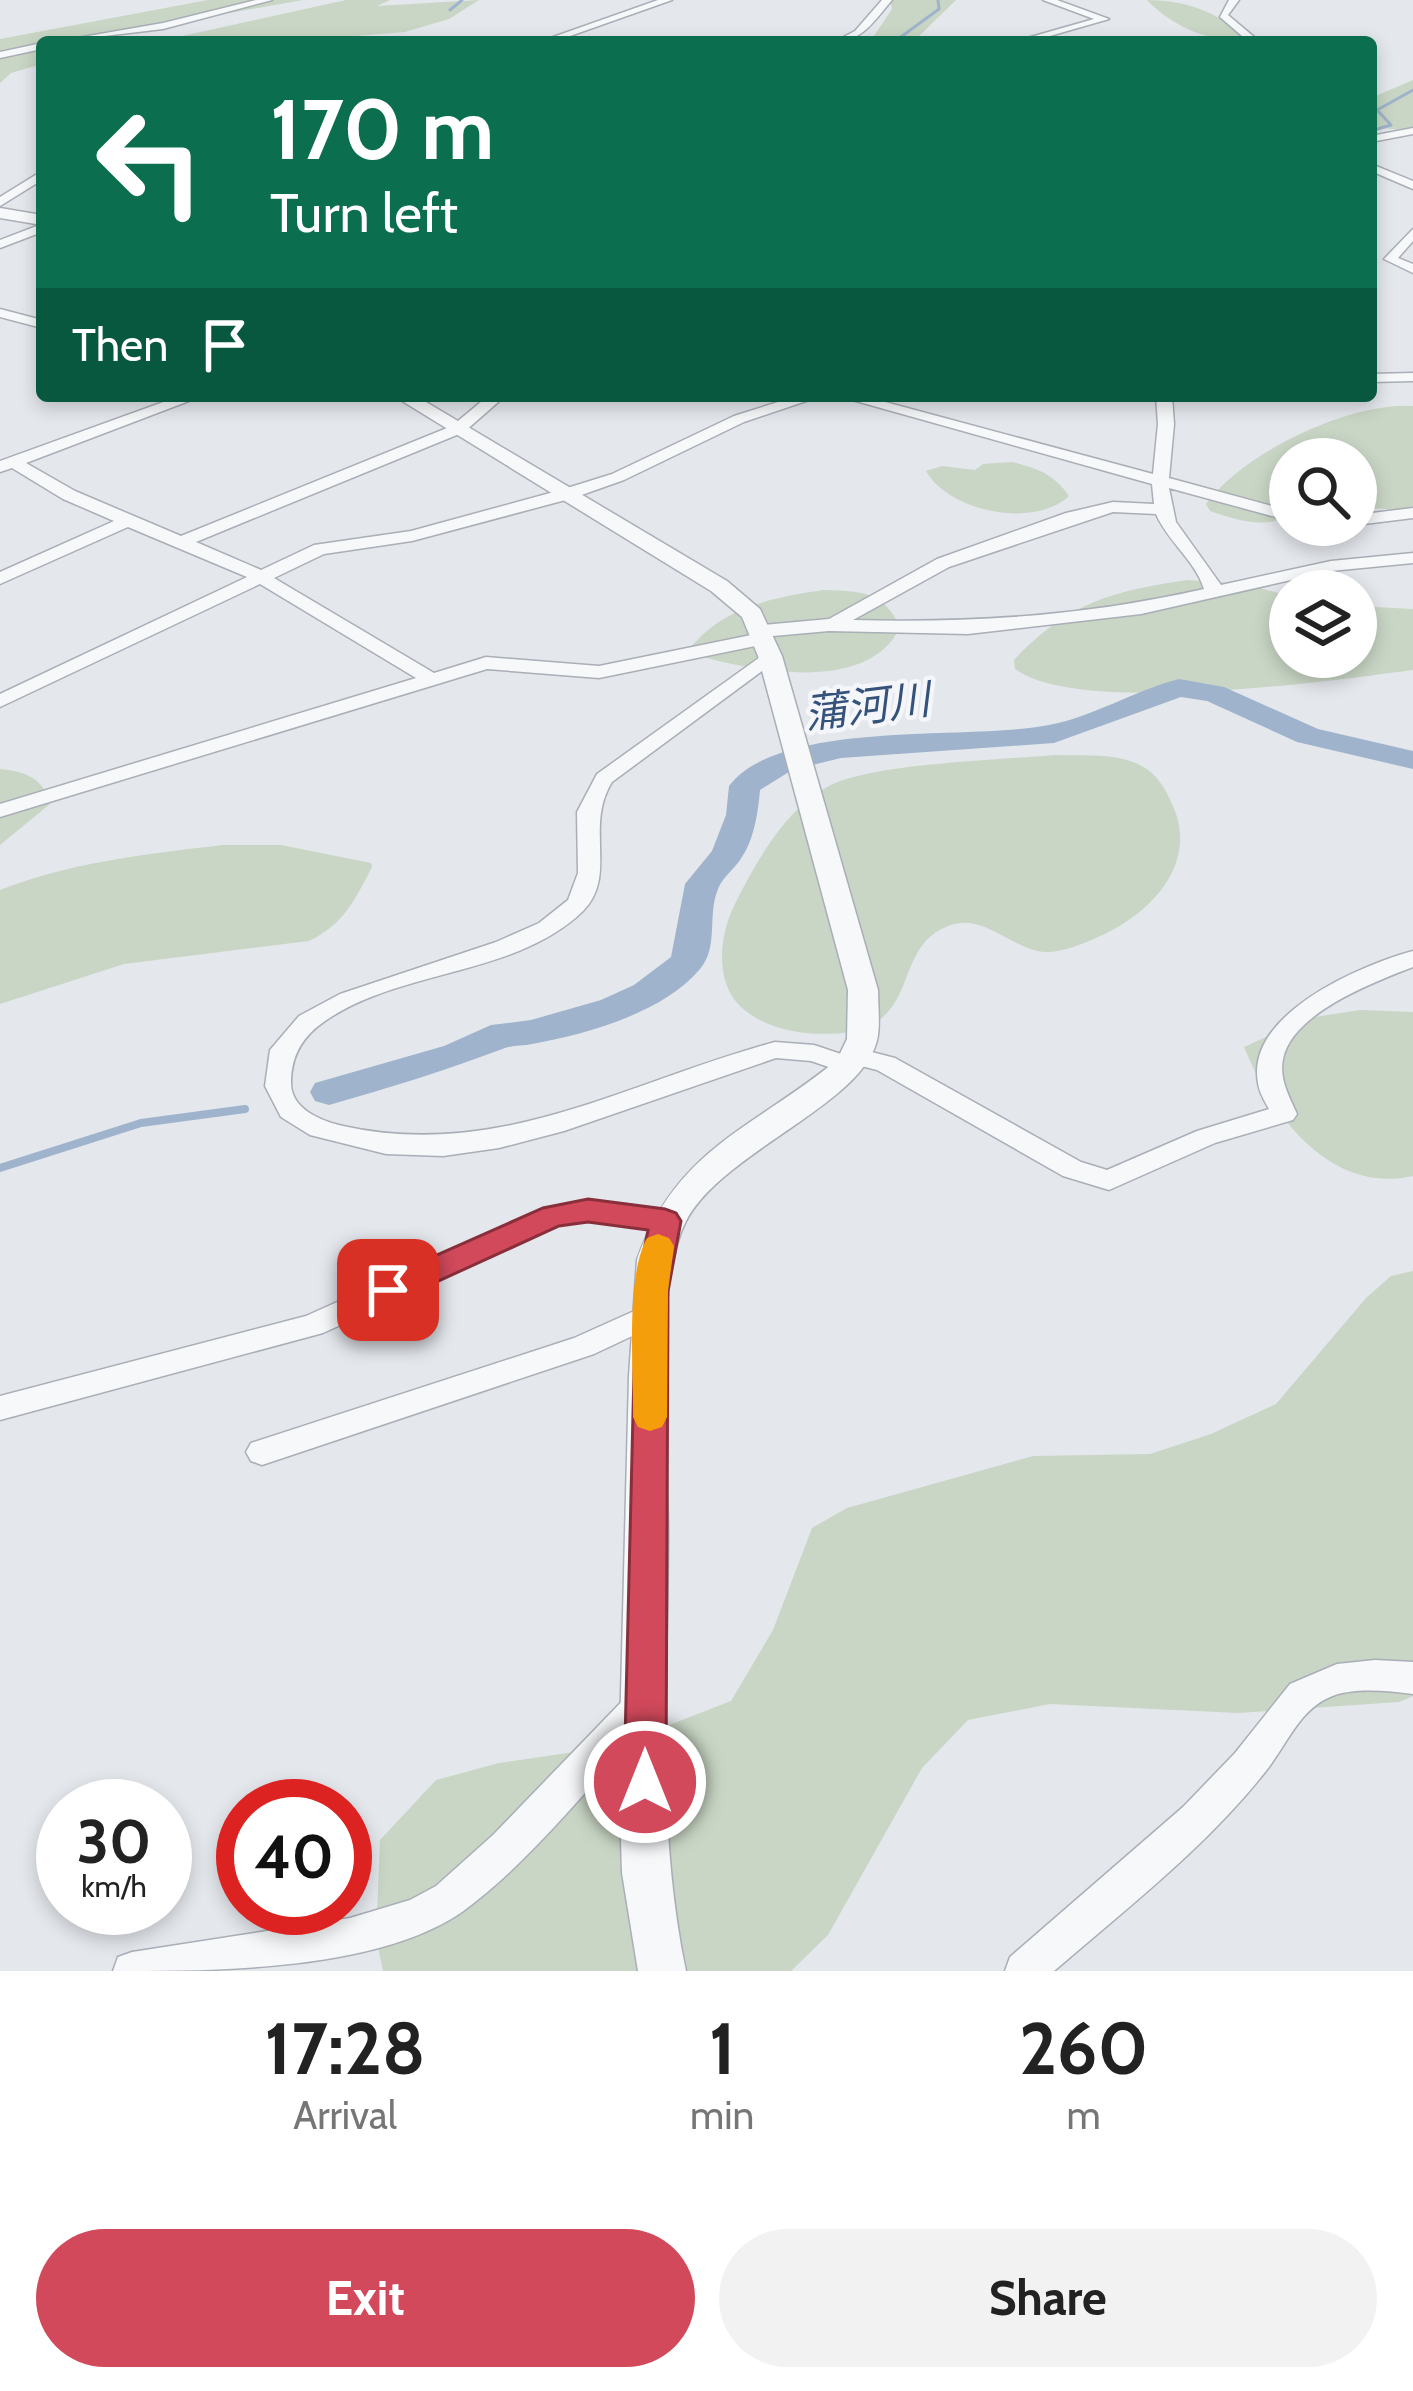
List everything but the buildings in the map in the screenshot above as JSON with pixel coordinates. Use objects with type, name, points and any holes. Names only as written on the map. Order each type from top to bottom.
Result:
[{"type":"street","points":[[98,36],[164,26],[267,0]]},
{"type":"street","points":[[562,36],[667,0]]},
{"type":"street","points":[[852,36],[887,0]]},
{"type":"street","points":[[1041,36],[1104,20],[1048,0]]},
{"type":"street","points":[[1234,0],[1223,15],[1248,36]]},
{"type":"street","points":[[0,55],[36,47]]},
{"type":"street","points":[[1381,132],[1413,131]]},
{"type":"street","points":[[1377,170],[1413,185]]},
{"type":"street","points":[[0,202],[36,179]]},
{"type":"street","points":[[0,213],[36,222]]},
{"type":"street","points":[[0,244],[36,227]]},
{"type":"street","points":[[1413,233],[1390,259],[1413,268]]},
{"type":"street","points":[[0,313],[36,322]]},
{"type":"street","points":[[1377,378],[1413,377]]},
{"type":"street","points":[[6,464],[177,402]]},
{"type":"street","points":[[413,402],[719,586],[752,614],[782,695],[862,990],[866,1018],[852,1061],[809,1099],[712,1163],[665,1221],[655,1260],[644,1701],[646,1864],[652,1933],[662,1971]]},
{"type":"street","points":[[181,542],[458,429],[490,402]]},
{"type":"street","points":[[0,701],[320,549],[412,536],[567,494],[618,477],[739,419],[794,402]]},
{"type":"street","points":[[867,402],[1269,511]]},
{"type":"street","points":[[1165,402],[1170,422],[1160,484],[1163,509],[1181,548],[1208,570],[1216,595]]},
{"type":"street","points":[[6,464],[257,575],[429,678]]},
{"type":"street","points":[[0,811],[486,663],[599,672],[766,642],[829,625],[943,563],[1072,517],[1113,507],[1163,509]]},
{"type":"street","points":[[1377,518],[1413,514]]},
{"type":"street","points":[[0,579],[128,521]]},
{"type":"street","points":[[829,625],[968,628],[1141,609],[1331,566],[1413,558]]},
{"type":"street","points":[[766,642],[591,794],[583,814],[590,883],[576,906],[554,926],[515,946],[329,1005],[288,1040],[280,1054],[277,1081],[290,1112],[310,1126],[353,1141],[404,1150],[524,1136],[775,1050],[814,1053],[886,1064],[1072,1168],[1109,1180],[1206,1137],[1284,1114],[1268,1071],[1273,1042],[1297,1017],[1370,975],[1413,958]]},
{"type":"street","points":[[0,1408],[313,1324],[554,1216],[588,1210],[665,1221]]},
{"type":"street","points":[[262,1453],[584,1346],[652,1314]]},
{"type":"street","points":[[1024,1971],[1090,1916],[1250,1764],[1286,1712],[1314,1688],[1368,1674],[1413,1678]]},
{"type":"street","points":[[132,1971],[350,1937],[418,1917],[448,1899],[506,1848],[644,1701]]},
{"type":"green space","points":[[208,0],[303,0],[100,36],[36,36],[36,66],[11,73],[0,83],[0,39]]},
{"type":"green space","points":[[346,0],[390,0],[377,6],[479,0],[449,19],[405,32],[183,36]]},
{"type":"green space","points":[[890,0],[956,0],[919,36],[874,36],[892,9]]},
{"type":"green space","points":[[1147,0],[1204,10],[1244,36],[1208,36],[1169,19]]},
{"type":"green space","points":[[1413,80],[1413,131],[1377,128],[1377,95]]},
{"type":"green space","points":[[1413,406],[1413,511],[1377,508],[1377,438],[1292,438],[1359,412]]},
{"type":"green space","points":[[1269,451],[1269,522],[1240,520],[1210,511],[1206,504]]},
{"type":"green space","points":[[1012,462],[1044,473],[1069,496],[1035,512],[993,511],[953,497],[926,471],[942,466],[975,470],[983,464]]},
{"type":"green space","points":[[1188,580],[1269,591],[1269,678],[1345,678],[1147,693],[1047,683],[1015,669],[1014,660],[1053,625],[1093,603]]},
{"type":"green space","points":[[824,590],[870,595],[886,606],[900,627],[885,648],[836,670],[775,671],[693,654],[691,647],[704,633],[734,613]]},
{"type":"green space","points":[[1377,607],[1413,609],[1413,670],[1377,674]]},
{"type":"green space","points":[[1056,755],[1102,756],[1135,763],[1154,775],[1172,804],[1180,846],[1175,866],[1136,915],[1092,940],[1052,952],[1022,946],[975,924],[951,925],[930,937],[917,953],[890,1010],[873,1024],[846,1032],[806,1033],[777,1027],[748,1013],[734,999],[722,964],[730,915],[774,837],[815,794],[878,772]]},
{"type":"green space","points":[[0,769],[32,777],[50,804],[0,845]]},
{"type":"green space","points":[[223,845],[281,845],[371,863],[372,867],[339,919],[309,941],[124,964],[0,1004],[0,890],[82,866]]},
{"type":"green space","points":[[1360,1010],[1413,1012],[1413,1176],[1383,1179],[1330,1162],[1288,1123],[1244,1047],[1308,1018]]},
{"type":"green space","points":[[1413,1271],[1413,1696],[1399,1702],[1238,1713],[1050,1704],[968,1720],[922,1768],[828,1935],[791,1971],[383,1971],[376,1937],[380,1840],[436,1780],[499,1763],[615,1746],[731,1701],[773,1630],[812,1528],[847,1508],[1033,1456],[1150,1454],[1211,1434],[1276,1404],[1366,1298],[1391,1276]]},
{"type":"waterway","points":[[450,10],[462,0]]},
{"type":"waterway","points":[[902,36],[939,9],[938,0]]},
{"type":"waterway","points":[[1377,110],[1413,90]]},
{"type":"waterway","points":[[1377,110],[1391,125],[1377,129]]},
{"type":"waterway","name":"蒲河川","points":[[329,1092],[457,1055],[504,1034],[532,1032],[614,1008],[647,993],[686,963],[694,943],[694,915],[702,884],[728,854],[742,815],[745,786],[781,763],[841,749],[1054,734],[1179,688],[1214,693],[1308,736],[1413,760]]},
{"type":"waterway","name":"蒲河川","points":[[0,1168],[141,1123],[245,1109]]},
{"type":"slow traffic","points":[[650,1417],[652,1291],[658,1246]]},
{"type":"route","points":[[388,1290],[554,1216],[588,1210],[665,1221],[652,1291],[645,1782]]}]
